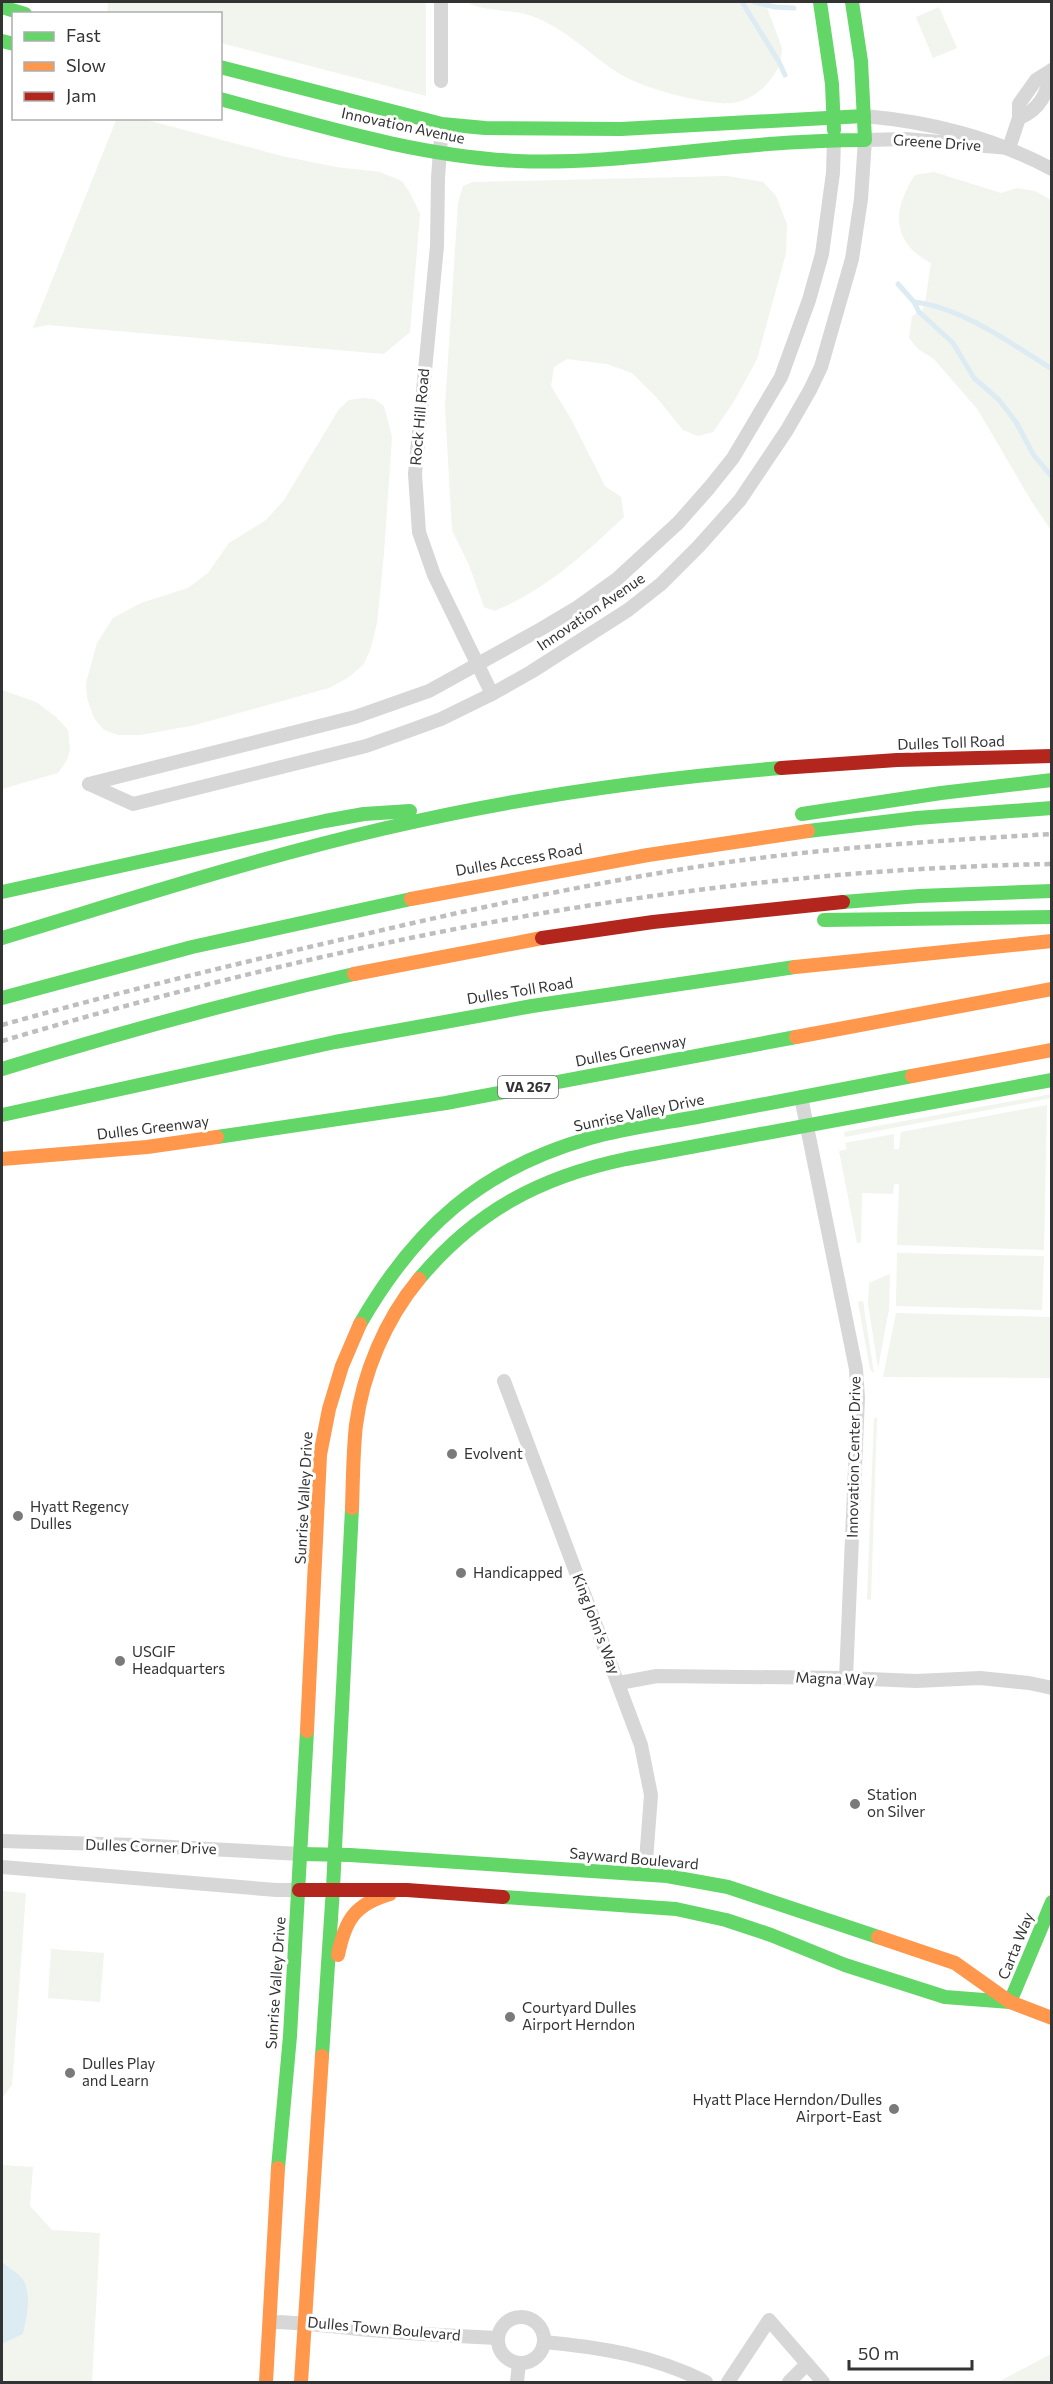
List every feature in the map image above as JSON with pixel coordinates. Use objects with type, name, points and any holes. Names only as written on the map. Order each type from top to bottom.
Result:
[{"type":"main road","name":"Innovation Avenue","points":[[820,2],[831,74],[834,140]]},
{"type":"main road","name":"Innovation Avenue","points":[[222,100],[356,136],[439,153],[518,161],[579,160],[795,141],[865,140],[861,61],[852,2]]},
{"type":"main road","points":[[2,7],[18,12]]},
{"type":"main road","name":"Innovation Avenue","points":[[222,68],[442,124],[516,129],[621,129],[864,116]]},
{"type":"main road","name":"Dulles Toll Road","points":[[494,806],[734,773],[853,763],[1052,756]]},
{"type":"main road","points":[[794,816],[940,792],[1052,780]]},
{"type":"main road","points":[[2,892],[364,814],[494,806]]},
{"type":"main road","points":[[2,938],[309,848],[494,806]]},
{"type":"main road","name":"Dulles Access Road","points":[[2,998],[100,970],[227,938],[445,891],[620,859],[801,831],[920,818],[1052,808]]},
{"type":"main road","points":[[445,891],[535,862]]},
{"type":"main road","points":[[2,1070],[143,1025],[260,996],[436,958],[614,928],[807,905],[1052,891]]},
{"type":"main road","points":[[813,920],[1052,917]]},
{"type":"main road","points":[[614,928],[731,927],[784,922]]},
{"type":"main road","name":"Dulles Toll Road","points":[[2,1115],[335,1042],[553,1002],[805,966],[1052,941]]},
{"type":"main road","name":"Dulles Greenway","points":[[2,1159],[147,1147],[423,1107],[1052,989]]},
{"type":"main road","name":"Sunrise Valley Drive","points":[[266,2382],[279,2148],[290,2036],[299,1890],[323,1432],[327,1409],[346,1353],[379,1289],[399,1261],[435,1222],[488,1181],[550,1150],[592,1137],[1052,1050]]},
{"type":"main road","points":[[301,2382],[333,1888],[356,1426],[362,1393],[371,1364],[395,1314],[427,1269],[472,1226],[506,1202],[540,1184],[601,1164],[1052,1080]]},
{"type":"main road","points":[[15,1127],[99,1095]]},
{"type":"main road","name":"Sayward Boulevard","points":[[301,1854],[334,1854],[645,1874],[728,1887],[954,1963],[1010,2002],[1052,2018]]},
{"type":"main road","name":"Sayward Boulevard","points":[[299,1890],[333,1888],[407,1890],[647,1907],[702,1914],[771,1935],[845,1965],[945,1997],[1010,2002]]},
{"type":"main road","points":[[325,2025],[341,1936],[346,1923],[361,1905],[382,1895],[407,1890]]},
{"type":"main road","name":"Carta Way","points":[[1010,2002],[1052,1902]]},
{"type":"street","points":[[441,2],[441,81]]},
{"type":"street","points":[[1009,148],[1019,118],[1033,112],[1048,90],[1052,70]]},
{"type":"street","name":"Greene Drive","points":[[864,116],[930,124],[1009,148],[1052,169]]},
{"type":"street","name":"Rock Hill Road","points":[[442,124],[439,153],[437,246],[415,474],[418,532],[434,575],[492,694]]},
{"type":"street","name":"Greene Drive","points":[[865,140],[905,139],[1009,148]]},
{"type":"street","name":"Innovation Avenue","points":[[834,140],[833,173],[822,254],[809,300],[781,377],[733,458],[678,523],[617,579],[578,607],[477,667],[392,706],[89,784],[133,804],[366,746],[441,719],[492,694],[582,640],[628,610],[661,584],[740,500],[767,461],[810,390],[837,315],[852,259],[858,226],[865,140]]},
{"type":"street","name":"Innovation Center Drive","points":[[801,1097],[856,1369],[858,1398],[846,1678]]},
{"type":"street","name":"King John's Way","points":[[504,1381],[641,1745],[651,1795],[645,1874]]},
{"type":"street","name":"Magna Way","points":[[619,1683],[657,1676],[916,1681],[980,1678],[1052,1688]]},
{"type":"street","name":"Dulles Corner Drive","points":[[2,1841],[301,1854]]},
{"type":"street","name":"Dulles Corner Drive","points":[[2,1867],[299,1890]]},
{"type":"street","points":[[523,2316],[536,2322],[543,2334],[544,2342],[538,2355],[532,2360],[519,2363],[511,2361],[501,2352],[497,2338],[503,2324],[515,2317],[523,2316]]},
{"type":"street","points":[[728,2382],[769,2320],[823,2382]]},
{"type":"street","name":"Dulles Town Boulevard","points":[[270,2322],[306,2322],[329,2326],[497,2338]]},
{"type":"street","points":[[544,2342],[626,2353],[653,2360],[706,2382]]},
{"type":"street","points":[[517,2382],[519,2363]]},
{"type":"street","points":[[789,2382],[807,2364]]},
{"type":"shaded area","points":[[108,2],[426,2],[426,96],[222,43],[222,12],[107,12]]},
{"type":"shaded area","points":[[467,2],[765,2],[782,48],[782,54],[774,75],[763,88],[752,96],[734,103],[705,101],[658,90],[630,79],[609,67],[560,30],[537,18],[520,13],[482,8]]},
{"type":"shaded area","points":[[939,7],[957,48],[933,58],[916,17]]},
{"type":"shaded area","points":[[116,120],[147,120],[282,156],[336,167],[380,172],[402,181],[420,214],[410,332],[384,354],[48,325],[33,328]]},
{"type":"shaded area","points":[[934,172],[1001,193],[1017,188],[1035,191],[1051,200],[1051,530],[1033,504],[978,410],[934,359],[918,349],[909,338],[912,316],[923,309],[925,303],[931,263],[908,245],[902,235],[899,213],[907,188],[915,175]]},
{"type":"shaded area","points":[[727,176],[763,182],[776,196],[787,224],[786,253],[757,359],[733,403],[713,432],[698,436],[683,430],[657,398],[632,373],[607,364],[567,359],[554,367],[551,386],[571,419],[605,486],[621,497],[624,517],[579,558],[532,592],[495,611],[484,607],[469,565],[452,530],[445,407],[458,203],[463,186],[473,182]]},
{"type":"shaded area","points":[[374,399],[384,406],[392,437],[377,623],[370,651],[363,665],[349,677],[329,688],[195,725],[141,735],[118,735],[104,730],[94,718],[87,698],[86,683],[97,643],[113,618],[141,603],[188,588],[208,573],[229,543],[266,520],[284,500],[339,409],[349,400]]},
{"type":"shaded area","points":[[2,690],[36,702],[56,717],[68,730],[70,750],[67,760],[58,773],[2,789]]},
{"type":"shaded area","points":[[1051,1094],[1051,1098],[845,1137],[844,1132]]},
{"type":"shaded area","points":[[1047,1105],[1044,1250],[897,1245],[899,1184],[894,1184],[893,1194],[862,1193],[861,1243],[857,1243],[839,1151],[847,1149],[845,1143],[894,1134],[894,1149],[899,1149],[901,1132]]},
{"type":"shaded area","points":[[897,1253],[1044,1256],[1042,1310],[896,1306]]},
{"type":"shaded area","points":[[890,1274],[889,1309],[878,1368],[868,1304],[869,1283]]},
{"type":"shaded area","points":[[863,1301],[874,1374],[870,1369],[858,1302]]},
{"type":"shaded area","points":[[896,1313],[1051,1317],[1051,1378],[883,1377]]},
{"type":"shaded area","points":[[874,1418],[877,1418],[871,1600],[867,1599]]},
{"type":"shaded area","points":[[2,1891],[26,1893],[12,2085],[2,2098]]},
{"type":"shaded area","points":[[51,1949],[104,1953],[100,2002],[48,1998]]},
{"type":"shaded area","points":[[2,2165],[33,2167],[30,2206],[52,2230],[100,2233],[92,2382],[2,2382],[2,2344],[23,2334],[28,2297],[25,2282],[2,2262]]},
{"type":"shaded area","points":[[2,2262],[25,2282],[28,2304],[23,2334],[2,2344]]},
{"type":"shaded area","points":[[1051,2354],[1051,2382],[998,2382]]},
{"type":"waterway","points":[[742,2],[785,75]]},
{"type":"waterway","points":[[754,2],[775,7],[794,8]]},
{"type":"waterway","points":[[898,284],[914,302],[919,312],[953,343],[974,378],[999,400],[1016,422],[1033,454],[1052,477]]},
{"type":"waterway","points":[[914,302],[932,305],[968,319],[1052,369]]},
{"type":"railway","points":[[2,1025],[168,981],[335,941],[585,886],[736,861],[814,852],[933,841],[1052,834]]},
{"type":"railway","points":[[2,1041],[260,972],[390,942],[521,917],[653,896],[785,880],[918,869],[1052,864]]},
{"type":"traffic: fast","points":[[820,2],[832,84],[834,130]]},
{"type":"traffic: fast","points":[[222,100],[330,129],[404,146],[441,153],[517,161],[598,160],[766,144],[865,140],[861,61],[852,2]]},
{"type":"traffic: fast","points":[[2,7],[18,12]]},
{"type":"traffic: fast","points":[[2,41],[12,44]]},
{"type":"traffic: fast","points":[[222,68],[442,124],[485,128],[621,129],[864,116]]},
{"type":"traffic: fast","points":[[2,938],[239,867],[431,818],[580,791],[781,768]]},
{"type":"traffic: fast","points":[[802,814],[941,793],[1052,780]]},
{"type":"traffic: fast","points":[[808,831],[917,818],[1052,808]]},
{"type":"traffic: fast","points":[[2,892],[325,821],[364,814],[410,811]]},
{"type":"traffic: fast","points":[[843,902],[919,896],[1052,891]]},
{"type":"traffic: fast","points":[[2,998],[192,947],[411,899]]},
{"type":"traffic: fast","points":[[824,920],[1052,917]]},
{"type":"traffic: fast","points":[[2,1115],[335,1042],[532,1006],[795,967]]},
{"type":"traffic: fast","points":[[2,1069],[177,1018],[354,974]]},
{"type":"traffic: fast","points":[[217,1137],[446,1103],[796,1037]]},
{"type":"traffic: fast","points":[[360,1324],[381,1290],[428,1231],[484,1185],[551,1151],[604,1134],[632,1128],[912,1076]]},
{"type":"traffic: fast","points":[[419,1279],[463,1234],[487,1216],[512,1200],[565,1176],[626,1159],[1052,1080]]},
{"type":"traffic: fast","points":[[322,2056],[333,1888],[352,1508]]},
{"type":"traffic: fast","points":[[278,2168],[290,2036],[307,1731]]},
{"type":"traffic: fast","points":[[301,1854],[350,1855],[667,1876],[728,1887],[878,1937]]},
{"type":"traffic: fast","points":[[503,1897],[676,1909],[726,1920],[771,1935],[845,1965],[945,1997],[1010,2002]]},
{"type":"traffic: fast","points":[[1010,2002],[1052,1902]]},
{"type":"traffic: slow","points":[[411,899],[648,855],[808,831]]},
{"type":"traffic: slow","points":[[354,974],[542,938]]},
{"type":"traffic: slow","points":[[795,967],[1052,941]]},
{"type":"traffic: slow","points":[[796,1037],[1052,989]]},
{"type":"traffic: slow","points":[[912,1076],[1052,1050]]},
{"type":"traffic: slow","points":[[2,1159],[147,1147],[217,1137]]},
{"type":"traffic: slow","points":[[352,1508],[356,1425],[364,1386],[386,1330],[419,1279]]},
{"type":"traffic: slow","points":[[307,1731],[320,1455],[329,1409],[342,1366],[360,1324]]},
{"type":"traffic: slow","points":[[338,1955],[344,1932],[354,1915],[368,1903],[390,1894]]},
{"type":"traffic: slow","points":[[878,1937],[955,1963],[1010,2002],[1052,2018]]},
{"type":"traffic: slow","points":[[301,2382],[322,2056]]},
{"type":"traffic: slow","points":[[266,2382],[278,2168]]},
{"type":"traffic: jam","points":[[781,768],[897,760],[1052,756]]},
{"type":"traffic: jam","points":[[542,938],[653,922],[843,902]]},
{"type":"traffic: jam","points":[[299,1890],[407,1890],[503,1897]]},
{"type":"place","name":"Evolvent","points":[[452,1454]]},
{"type":"place","name":"Hyatt Regency Dulles","points":[[18,1516]]},
{"type":"place","name":"Handicapped","points":[[461,1573]]},
{"type":"place","name":"USGIF Headquarters","points":[[120,1661]]},
{"type":"place","name":"Station on Silver","points":[[855,1804]]},
{"type":"place","name":"Courtyard Dulles Airport Herndon","points":[[510,2017]]},
{"type":"place","name":"Dulles Play and Learn","points":[[70,2073]]},
{"type":"place","name":"Hyatt Place Herndon/Dulles Airport-East","points":[[894,2109]]}]
